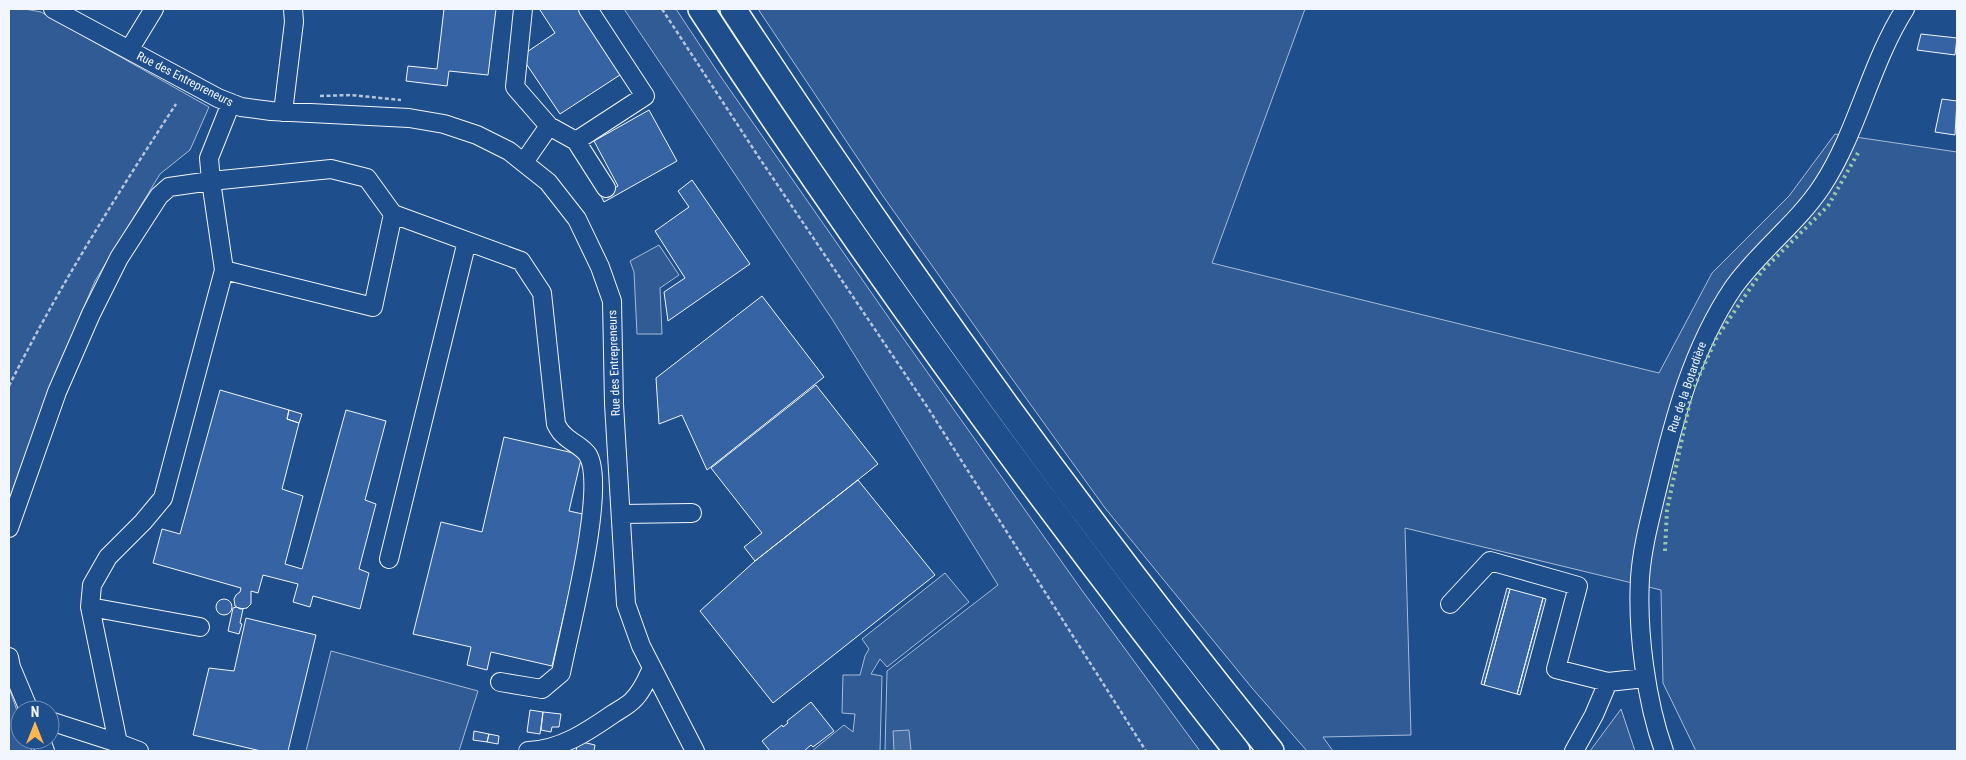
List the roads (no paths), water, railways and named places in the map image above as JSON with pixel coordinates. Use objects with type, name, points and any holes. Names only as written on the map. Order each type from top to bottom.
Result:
[{"type":"highway","points":[[701,9],[793,148],[934,349],[1094,568],[1236,751]]},
{"type":"highway","points":[[733,9],[843,174],[984,373],[1069,490],[1194,655],[1270,751]]},
{"type":"street","name":"Rue des Entrepreneurs","points":[[53,9],[241,107],[283,112],[409,118],[444,124],[478,135],[509,151],[548,182],[577,219],[600,267],[612,301],[614,404],[626,604],[641,646],[695,751]]},
{"type":"street","points":[[129,50],[154,9]]},
{"type":"street","points":[[283,112],[294,22],[292,9]]},
{"type":"street","points":[[523,9],[515,87],[549,126],[576,141],[606,188]]},
{"type":"street","points":[[576,141],[645,96],[588,9]]},
{"type":"street","name":"Rue de la Botardière","points":[[1652,702],[1645,678],[1640,609],[1640,577],[1644,544],[1669,438],[1702,340],[1734,288],[1765,248],[1800,214],[1821,187],[1840,155],[1882,52],[1905,9]]},
{"type":"street","points":[[118,743],[90,607],[92,585],[108,557],[164,498],[224,270],[211,180],[210,158],[231,103]]},
{"type":"street","points":[[524,162],[549,126]]},
{"type":"street","points":[[9,528],[57,392],[91,314],[119,258],[158,196],[169,187],[211,180],[331,168],[367,178],[392,214],[521,261],[542,293],[556,424],[564,436],[581,447],[588,456],[592,474],[592,520],[561,673],[542,689],[500,682]]},
{"type":"street","points":[[224,270],[373,307],[392,214]]},
{"type":"street","points":[[389,559],[467,241]]},
{"type":"street","points":[[621,514],[692,513]]},
{"type":"street","points":[[1450,604],[1490,561],[1578,586],[1556,669],[1608,682],[1645,678]]},
{"type":"street","points":[[90,607],[200,627]]},
{"type":"street","points":[[9,657],[11,667],[25,700]]},
{"type":"street","points":[[528,751],[536,751],[566,743],[601,722],[632,701],[643,686],[652,668]]},
{"type":"street","points":[[1574,751],[1594,715],[1608,682]]},
{"type":"street","points":[[1652,702],[1664,751]]},
{"type":"street","points":[[1652,702],[1676,751]]},
{"type":"street","points":[[60,724],[139,751]]}]
